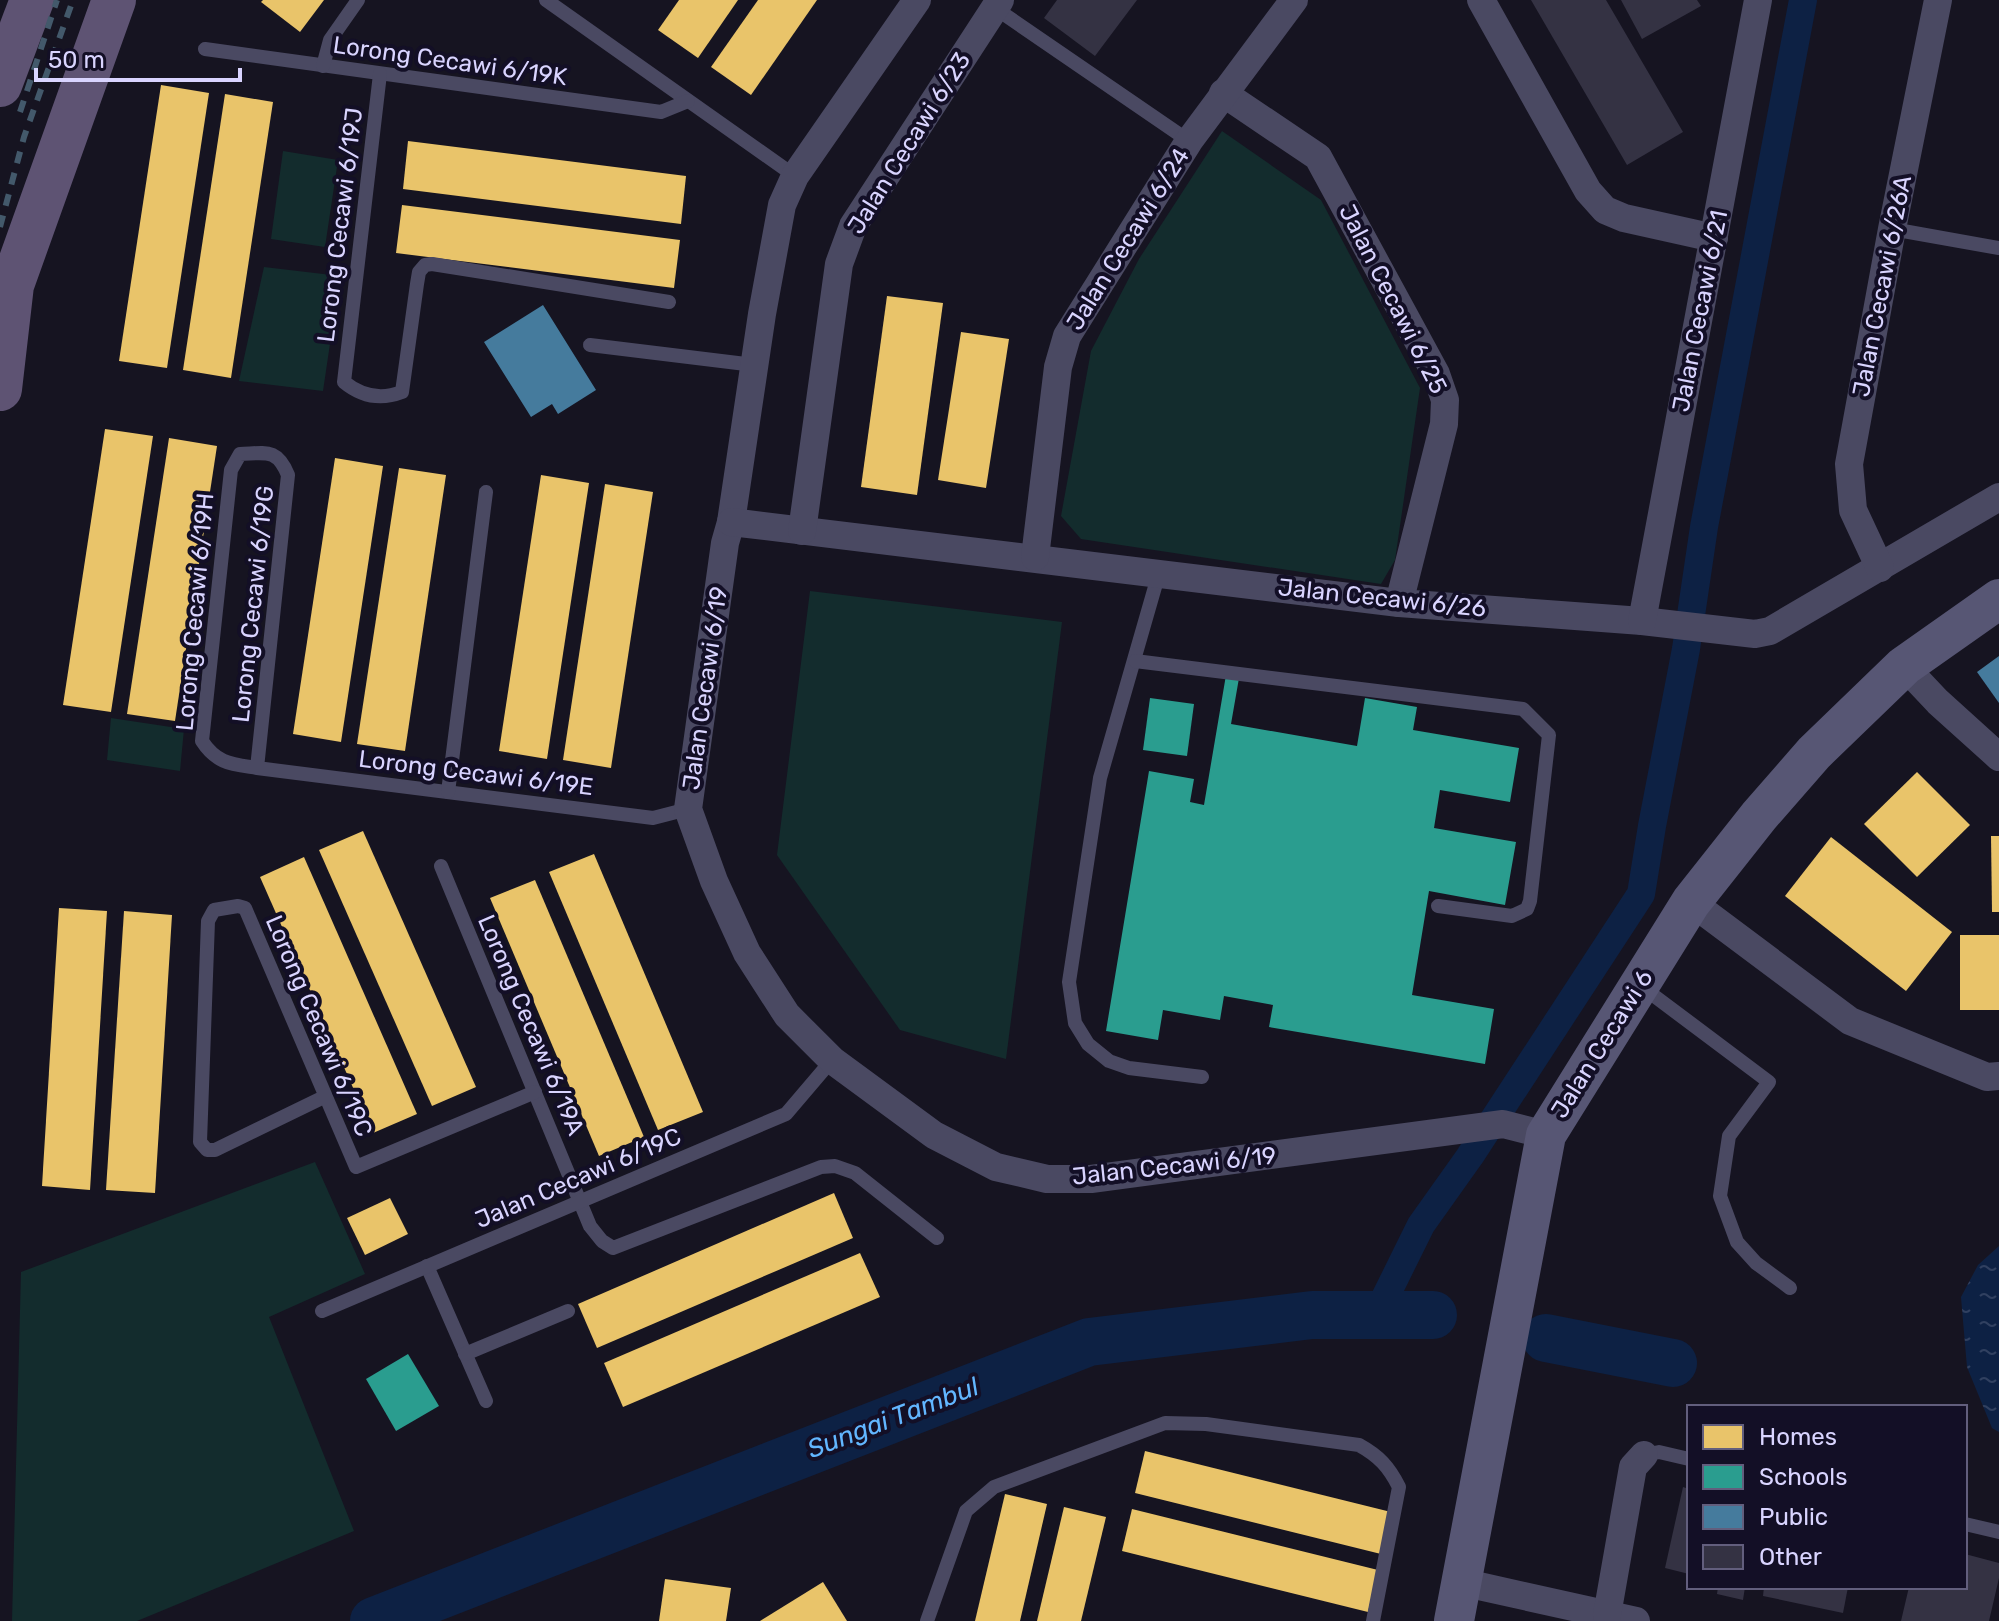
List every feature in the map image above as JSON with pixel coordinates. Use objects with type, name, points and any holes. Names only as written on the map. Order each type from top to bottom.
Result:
[{"type":"main road","points":[[0,85],[32,0]]},
{"type":"main road","points":[[0,389],[12,285],[114,0]]},
{"type":"street","name":"Jalan Cecawi 6/19","points":[[917,0],[795,176],[782,205],[731,522],[725,543],[688,809],[714,881],[747,953],[787,1015],[832,1060],[934,1135],[996,1167],[1047,1179],[1106,1177],[1492,1125],[1546,1135]]},
{"type":"street","name":"Jalan Cecawi 6/24","points":[[1035,557],[1058,367],[1067,336],[1189,141],[1294,0]]},
{"type":"street","points":[[1481,0],[1588,191],[1605,210],[1624,218],[1714,238]]},
{"type":"street","name":"Jalan Cecawi 6/21","points":[[1642,621],[1758,0]]},
{"type":"street","name":"Jalan Cecawi 6/26A","points":[[1880,568],[1853,510],[1849,464],[1938,0]]},
{"type":"street","name":"Jalan Cecawi 6/23","points":[[802,531],[839,264],[853,226],[998,4]]},
{"type":"street","name":"Jalan Cecawi 6/25","points":[[1223,93],[1318,157],[1436,374],[1445,400],[1444,424],[1399,603]]},
{"type":"street","name":"Jalan Cecawi 6/26","points":[[731,522],[1399,603],[1642,621],[1755,634],[1770,631],[1999,497]]},
{"type":"street","name":"Jalan Cecawi 6","points":[[1454,1621],[1546,1135],[1691,902],[1814,753],[1904,666],[1999,599]]},
{"type":"street","points":[[1904,666],[1938,702],[1999,757]]},
{"type":"street","points":[[1691,902],[1850,1021],[1987,1077],[1999,1076]]},
{"type":"street","points":[[1607,1615],[1633,1467],[1644,1455]]},
{"type":"street","points":[[1461,1582],[1636,1621]]},
{"type":"lane","points":[[323,66],[330,40],[358,0]]},
{"type":"lane","points":[[546,0],[795,176]]},
{"type":"lane","points":[[998,4],[1189,141]]},
{"type":"lane","name":"Lorong Cecawi 6/19K","points":[[205,49],[661,112],[688,101]]},
{"type":"lane","name":"Lorong Cecawi 6/19J","points":[[380,74],[344,382],[356,392],[387,397],[402,392],[419,272],[425,265],[669,302]]},
{"type":"lane","points":[[1892,229],[1999,248]]},
{"type":"lane","points":[[590,345],[754,365]]},
{"type":"lane","name":"Lorong Cecawi 6/19H","points":[[257,768],[226,763],[211,754],[202,741],[231,470],[240,454],[269,453]]},
{"type":"lane","name":"Lorong Cecawi 6/19G","points":[[257,768],[288,475],[282,460],[269,453]]},
{"type":"lane","points":[[448,792],[486,492]]},
{"type":"lane","points":[[1159,573],[1100,778],[1069,982],[1075,1023],[1088,1044],[1109,1061],[1129,1068],[1202,1077]]},
{"type":"lane","points":[[1135,661],[1523,709],[1549,735],[1527,909],[1512,916],[1438,906]]},
{"type":"lane","name":"Lorong Cecawi 6/19E","points":[[257,768],[653,818],[688,809]]},
{"type":"lane","name":"Lorong Cecawi 6/19A","points":[[441,866],[590,1226],[602,1241],[613,1248],[821,1167],[835,1166],[855,1173],[937,1238]]},
{"type":"lane","name":"Lorong Cecawi 6/19C","points":[[324,1097],[215,1150],[207,1150],[200,1142],[208,921],[214,910],[238,906],[245,908],[356,1167],[535,1092]]},
{"type":"lane","points":[[1638,984],[1769,1082],[1729,1136],[1720,1196],[1737,1242],[1756,1263],[1790,1288]]},
{"type":"lane","name":"Jalan Cecawi 6/19C","points":[[322,1311],[786,1114],[832,1060]]},
{"type":"lane","points":[[427,1266],[486,1401]]},
{"type":"lane","points":[[465,1354],[568,1311]]},
{"type":"lane","points":[[927,1621],[966,1511],[994,1487],[1165,1423],[1206,1424],[1359,1445],[1375,1453],[1389,1467],[1399,1487],[1373,1621]]},
{"type":"lane","points":[[1644,1455],[1659,1452],[1687,1459]]},
{"type":"lane","points":[[1967,1524],[1999,1532]]},
{"type":"green space","points":[[1222,131],[1321,200],[1420,388],[1395,560],[1381,584],[1081,539],[1061,516],[1091,351],[1139,259]]},
{"type":"green space","points":[[283,151],[338,160],[325,247],[271,239]]},
{"type":"green space","points":[[264,267],[340,276],[323,391],[239,381]]},
{"type":"green space","points":[[810,591],[1062,622],[1006,1059],[900,1030],[777,855]]},
{"type":"green space","points":[[111,718],[184,729],[180,771],[107,760]]},
{"type":"green space","points":[[315,1162],[365,1274],[269,1317],[354,1531],[137,1621],[12,1621],[21,1272]]},
{"type":"water","points":[[1999,1246],[1999,1432],[1992,1428],[1967,1367],[1961,1297],[1978,1265]]},
{"type":"building: Homes","points":[[324,0],[300,32],[261,2]]},
{"type":"building: Homes","points":[[679,0],[738,0],[698,58],[658,30]]},
{"type":"building: Homes","points":[[758,0],[817,0],[751,95],[711,67]]},
{"type":"building: Homes","points":[[161,85],[209,93],[167,368],[119,361]]},
{"type":"building: Homes","points":[[225,94],[273,102],[231,378],[183,370]]},
{"type":"building: Homes","points":[[408,141],[686,176],[681,224],[403,189]]},
{"type":"building: Homes","points":[[402,205],[680,240],[674,288],[396,253]]},
{"type":"building: Homes","points":[[887,296],[943,303],[917,495],[861,487]]},
{"type":"building: Homes","points":[[961,332],[1009,339],[986,488],[938,480]]},
{"type":"building: Homes","points":[[105,429],[153,436],[111,712],[63,705]]},
{"type":"building: Homes","points":[[169,438],[217,446],[175,721],[127,714]]},
{"type":"building: Homes","points":[[335,458],[383,466],[341,742],[293,734]]},
{"type":"building: Homes","points":[[399,468],[446,475],[405,751],[357,744]]},
{"type":"building: Homes","points":[[541,475],[589,483],[547,759],[499,751]]},
{"type":"building: Homes","points":[[605,484],[653,492],[611,768],[563,760]]},
{"type":"building: Homes","points":[[1917,772],[1970,825],[1917,877],[1864,824]]},
{"type":"building: Homes","points":[[363,831],[476,1087],[432,1106],[319,850]]},
{"type":"building: Homes","points":[[1991,836],[1999,836],[1999,912],[1992,912]]},
{"type":"building: Homes","points":[[1831,837],[1952,932],[1906,991],[1785,896]]},
{"type":"building: Homes","points":[[594,854],[703,1112],[658,1130],[549,872]]},
{"type":"building: Homes","points":[[304,857],[417,1114],[373,1133],[260,877]]},
{"type":"building: Homes","points":[[535,880],[644,1137],[599,1156],[490,898]]},
{"type":"building: Homes","points":[[59,908],[107,911],[90,1190],[42,1186]]},
{"type":"building: Homes","points":[[124,911],[172,915],[155,1193],[106,1190]]},
{"type":"building: Homes","points":[[1960,935],[1999,935],[1999,1010],[1960,1010]]},
{"type":"building: Homes","points":[[834,1193],[853,1238],[597,1348],[578,1304]]},
{"type":"building: Homes","points":[[390,1198],[408,1234],[365,1255],[347,1218]]},
{"type":"building: Homes","points":[[860,1253],[880,1297],[623,1407],[604,1363]]},
{"type":"building: Homes","points":[[1145,1451],[1391,1512],[1381,1554],[1135,1493]]},
{"type":"building: Homes","points":[[1005,1494],[1047,1504],[1020,1621],[975,1621]]},
{"type":"building: Homes","points":[[1064,1507],[1106,1517],[1081,1621],[1037,1621]]},
{"type":"building: Homes","points":[[1132,1509],[1378,1570],[1368,1612],[1122,1551]]},
{"type":"building: Homes","points":[[665,1579],[731,1588],[726,1621],[659,1621]]},
{"type":"building: Homes","points":[[823,1582],[847,1621],[760,1621]]},
{"type":"building: Schools","points":[[1226,675],[1239,678],[1231,724],[1357,746],[1365,698],[1417,707],[1413,730],[1519,748],[1510,802],[1440,790],[1434,828],[1516,842],[1505,905],[1429,891],[1412,995],[1494,1009],[1485,1064],[1269,1027],[1273,1005],[1224,996],[1220,1020],[1163,1010],[1158,1040],[1106,1031],[1149,771],[1194,779],[1190,802],[1204,805]]},
{"type":"building: Schools","points":[[1150,698],[1194,704],[1187,756],[1143,750]]},
{"type":"building: Schools","points":[[408,1354],[439,1406],[396,1431],[366,1379]]},
{"type":"building: Public","points":[[543,305],[596,390],[558,414],[552,404],[531,417],[484,342]]},
{"type":"building: Public","points":[[1999,656],[1999,703],[1977,672]]},
{"type":"building: Other","points":[[1057,0],[1137,0],[1095,56],[1044,18]]},
{"type":"building: Other","points":[[1531,0],[1606,0],[1683,132],[1627,165]]},
{"type":"building: Other","points":[[1621,0],[1697,0],[1701,6],[1642,39]]},
{"type":"building: Other","points":[[1683,1487],[1687,1488],[1687,1574],[1665,1568]]},
{"type":"building: Other","points":[[1967,1555],[1999,1563],[1999,1578],[1989,1621],[1901,1621],[1909,1589],[1967,1589]]},
{"type":"building: Other","points":[[1718,1589],[1745,1589],[1743,1600],[1717,1594]]},
{"type":"building: Other","points":[[1764,1589],[1848,1589],[1843,1613],[1763,1596]]},
{"type":"waterway","points":[[1377,1314],[1421,1225],[1470,1156],[1641,894],[1686,649],[1704,527],[1803,0]]},
{"type":"waterway","name":"Sungai Tambul","points":[[374,1621],[1089,1342],[1312,1315],[1433,1315]]},
{"type":"waterway","name":"Sungai Tambul","points":[[1546,1338],[1673,1363]]},
{"type":"railway","points":[[20,112],[57,0]]},
{"type":"railway","points":[[0,227],[24,137],[73,0]]}]
